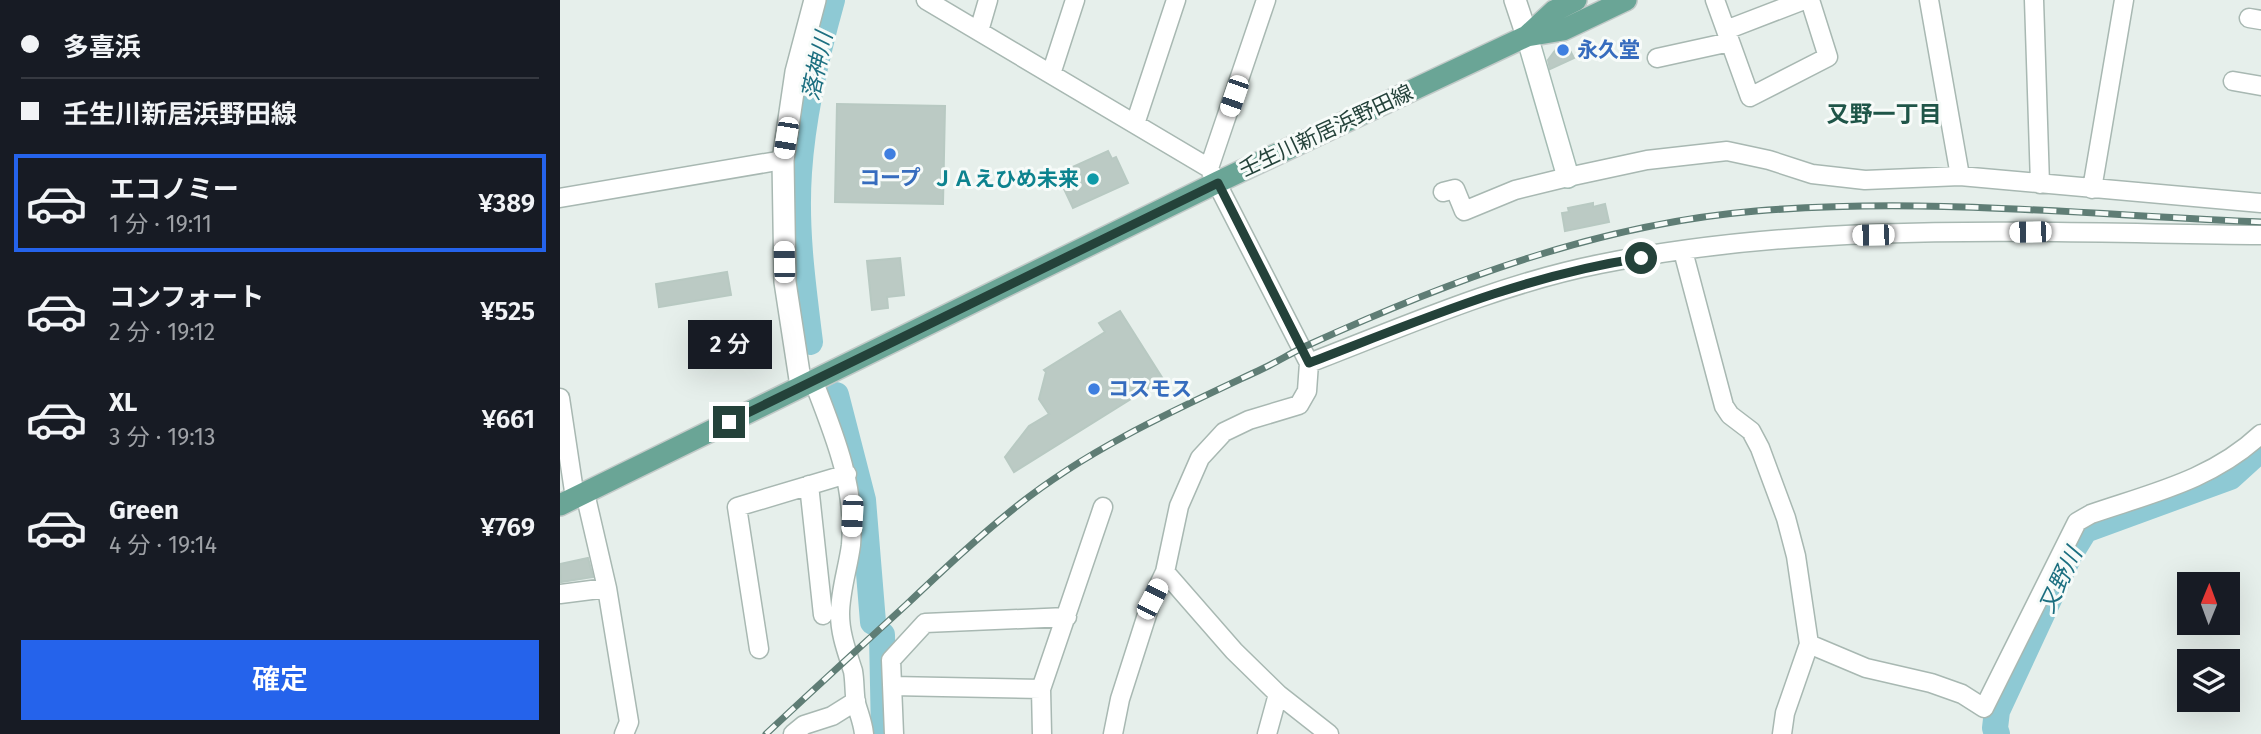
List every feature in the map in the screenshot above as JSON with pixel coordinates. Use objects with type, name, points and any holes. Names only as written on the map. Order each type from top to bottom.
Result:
[{"type":"main road","name":"壬生川新居浜野田線","points":[[1527,36],[1554,11],[1576,0]]},
{"type":"main road","name":"壬生川新居浜野田線","points":[[573,499],[807,383],[1213,175],[1527,36],[1563,30],[1626,0]]},
{"type":"street","points":[[815,0],[796,72],[783,160],[785,282],[807,383],[840,450],[847,474],[852,516],[840,612],[842,637],[854,675],[856,701],[864,734]]},
{"type":"street","points":[[979,31],[988,0]]},
{"type":"street","points":[[1051,74],[1075,0]]},
{"type":"street","points":[[1135,124],[1176,0]]},
{"type":"street","points":[[1213,175],[1266,0]]},
{"type":"street","points":[[1515,0],[1567,177]]},
{"type":"street","points":[[1715,0],[1750,97],[1828,57],[1810,0]]},
{"type":"street","points":[[1657,58],[1728,36],[1804,0]]},
{"type":"street","points":[[1929,0],[1960,176]]},
{"type":"street","points":[[2034,0],[2040,184]]},
{"type":"street","points":[[2092,189],[2124,0]]},
{"type":"street","points":[[937,3],[1213,175],[1309,363],[1307,390],[1299,405],[1248,420],[1224,432],[1200,458],[1179,506],[1165,572],[1152,599],[1120,699],[1113,734]]},
{"type":"street","points":[[2232,81],[2261,86]]},
{"type":"street","points":[[1443,192],[1455,188],[1464,211],[1515,190],[1567,177],[1647,160],[1727,151],[1769,160],[1812,174],[1865,180],[1960,176],[2261,203]]},
{"type":"street","points":[[560,198],[783,160]]},
{"type":"street","points":[[1309,363],[1491,293],[1600,264],[1745,242],[1821,236],[2030,232],[2261,235]]},
{"type":"street","points":[[1683,251],[1724,406],[1730,415],[1751,431],[1786,519],[1796,556],[1809,644],[1785,713],[1782,734]]},
{"type":"street","points":[[560,398],[565,466],[573,499],[607,588],[629,722],[624,734]]},
{"type":"street","points":[[1809,644],[1866,668],[1931,683],[1962,694],[1984,708],[2077,522],[2091,514],[2192,480],[2241,454],[2261,434]]},
{"type":"street","points":[[759,649],[737,507],[847,474]]},
{"type":"street","points":[[809,485],[823,615]]},
{"type":"street","points":[[1042,734],[1041,689],[1104,507]]},
{"type":"street","points":[[1165,572],[1234,651],[1278,694],[1329,734]]},
{"type":"street","points":[[560,594],[607,588]]},
{"type":"street","points":[[894,734],[891,660],[925,623],[1067,617]]},
{"type":"street","points":[[892,686],[1041,689]]},
{"type":"street","points":[[1267,734],[1278,694]]},
{"type":"street","points":[[793,734],[804,725],[832,716],[856,701]]},
{"type":"building","name":"永久堂","points":[[1566,43],[1574,58],[1550,69],[1548,60],[1560,44]]},
{"type":"building","name":"コープ","points":[[837,104],[945,106],[943,204],[835,202]]},
{"type":"building","name":"ＪＡえひめ未来","points":[[1108,151],[1112,159],[1116,157],[1128,183],[1073,208],[1057,174]]},
{"type":"building","points":[[1593,203],[1593,207],[1605,204],[1609,222],[1565,231],[1562,213],[1569,212],[1568,208]]},
{"type":"building","points":[[900,258],[904,295],[887,297],[888,308],[872,310],[867,261]]},
{"type":"building","points":[[727,272],[731,295],[659,307],[656,284]]},
{"type":"building","name":"コスモス","points":[[1120,311],[1163,379],[1014,472],[1005,457],[1029,426],[1049,414],[1039,399],[1046,372],[1044,370],[1105,332],[1099,323]]},
{"type":"building","points":[[588,558],[593,577],[561,582],[560,564]]},
{"type":"waterway","name":"落神川","points":[[810,342],[799,236],[799,172],[811,85],[832,0]]},
{"type":"waterway","name":"落神川","points":[[836,395],[863,500],[873,622]]},
{"type":"waterway","name":"又野川","points":[[1997,734],[1997,711],[2069,556],[2085,530],[2230,477],[2261,449]]},
{"type":"waterway","name":"落神川","points":[[882,635],[884,734]]},
{"type":"railway","points":[[766,734],[974,542],[1017,506],[1075,465],[1135,430],[1306,346],[1469,278],[1582,242],[1639,228],[1756,211],[1820,207],[1946,206],[2261,222]]},
{"type":"place","name":"永久堂","points":[[1563,50]]},
{"type":"place","name":"コープ","points":[[890,154]]},
{"type":"place","name":"ＪＡえひめ未来","points":[[1093,179]]},
{"type":"place","name":"コスモス","points":[[1094,389]]},
{"type":"district","name":"又野一丁目","points":[[1884,114]]},
{"type":"route","points":[[729,422],[1218,183],[1309,363],[1491,293],[1600,264],[1641,258]]}]
